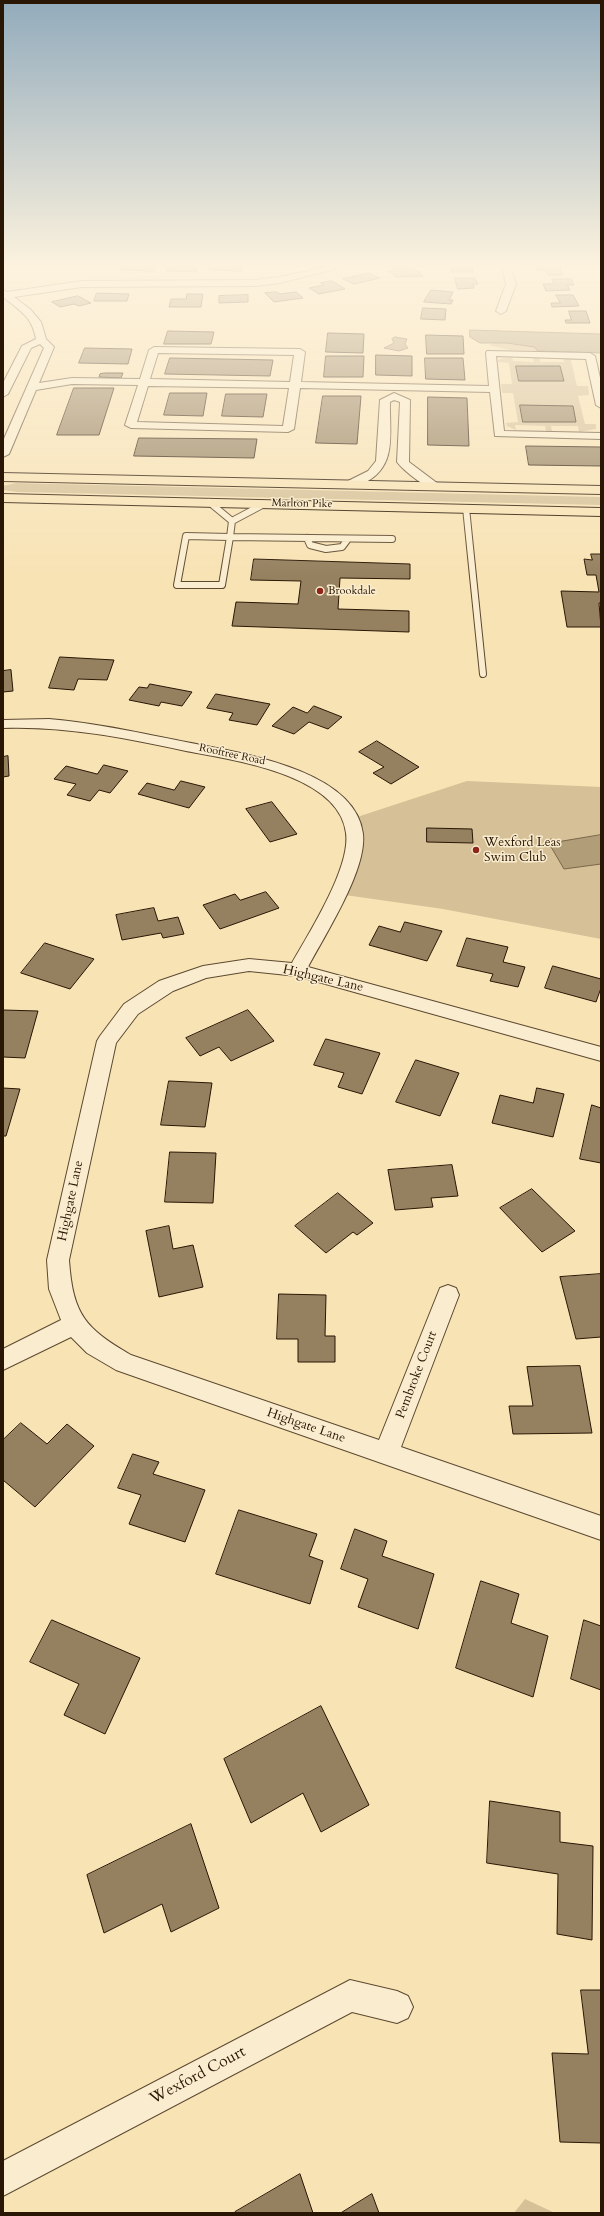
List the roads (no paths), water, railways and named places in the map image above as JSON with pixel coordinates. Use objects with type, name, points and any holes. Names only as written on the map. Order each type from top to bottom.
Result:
[{"type":"highway","name":"Marlton Pike","points":[[3,478],[601,490]]},
{"type":"highway","name":"Marlton Pike","points":[[6,499],[209,502],[601,512]]},
{"type":"street","points":[[3,394],[15,369]]},
{"type":"street","points":[[3,454],[39,369]]},
{"type":"street","points":[[145,369],[144,382],[131,426],[288,429],[297,369]]},
{"type":"street","points":[[492,369],[499,434],[601,436]]},
{"type":"street","points":[[593,369],[601,405]]},
{"type":"street","points":[[91,382],[89,376],[96,371]]},
{"type":"street","points":[[32,387],[62,381],[295,385],[394,392],[494,389]]},
{"type":"street","points":[[350,485],[365,478],[376,470],[382,461],[385,400],[394,392]]},
{"type":"street","points":[[394,392],[405,400],[403,462],[408,468],[435,486]]},
{"type":"street","name":"Rooftree Road","points":[[3,724],[23,722],[92,726],[268,763],[315,784],[331,794],[351,819],[355,836],[349,865],[338,894],[298,970]]},
{"type":"street","name":"Highgate Lane","points":[[601,1054],[298,970],[249,965],[195,975],[166,986],[131,1009],[107,1040],[58,1260],[60,1289],[74,1324],[95,1346],[124,1363],[601,1528]]},
{"type":"street","name":"Pembroke Court","points":[[386,1454],[448,1295]]},
{"type":"street","points":[[3,1360],[74,1324]]},
{"type":"street","name":"Wexford Court","points":[[3,2179],[350,1996],[398,2007]]},
{"type":"lane","points":[[209,502],[232,521]]},
{"type":"lane","points":[[232,521],[264,504]]},
{"type":"lane","points":[[466,508],[483,674]]},
{"type":"lane","points":[[232,521],[229,537],[222,585],[177,585],[186,536],[229,537],[307,538],[348,539],[392,539]]},
{"type":"lane","points":[[307,538],[310,545],[325,549],[341,547],[348,539]]},
{"type":"place","name":"Brookdale","points":[[320,591]]},
{"type":"place","name":"Wexford Leas Swim Club","points":[[476,850]]}]
